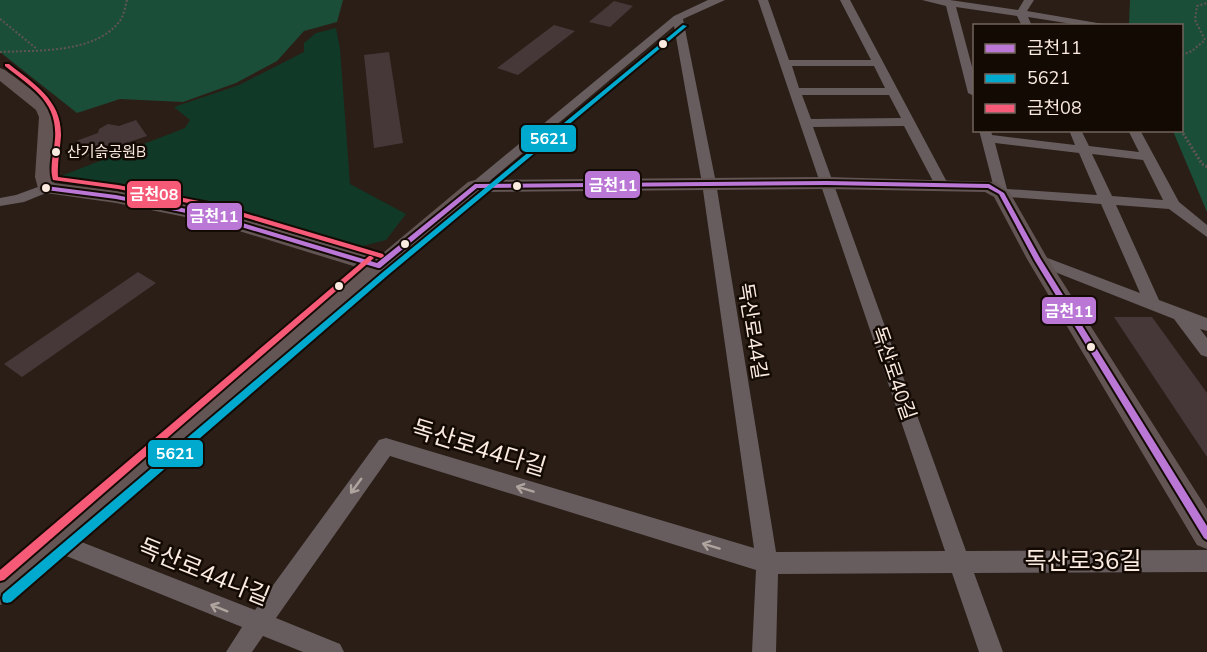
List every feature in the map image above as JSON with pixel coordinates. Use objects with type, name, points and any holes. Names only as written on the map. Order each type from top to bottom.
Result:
[{"type":"street","points":[[0,590],[378,266],[678,18],[704,4],[720,0]]},
{"type":"street","name":"독산로40길","points":[[763,0],[991,652]]},
{"type":"street","points":[[845,0],[941,184]]},
{"type":"street","points":[[927,0],[1096,24]]},
{"type":"street","points":[[1021,13],[1029,0]]},
{"type":"street","points":[[950,3],[973,85]]},
{"type":"street","points":[[1021,13],[1026,24]]},
{"type":"street","name":"독산로44길","points":[[678,18],[709,183],[767,563],[764,652]]},
{"type":"street","points":[[962,46],[973,47]]},
{"type":"street","points":[[785,63],[878,63]]},
{"type":"street","points":[[0,73],[44,108],[48,116],[49,129],[41,173],[46,188]]},
{"type":"street","points":[[795,90],[893,92]]},
{"type":"street","points":[[806,123],[909,122]]},
{"type":"street","points":[[1076,132],[1153,304]]},
{"type":"street","points":[[1135,132],[1150,157],[1173,206],[1207,232]]},
{"type":"street","points":[[1150,157],[986,134],[1001,193],[1037,259],[1207,535]]},
{"type":"street","points":[[475,186],[709,183],[941,184],[989,186],[1001,193],[1173,206]]},
{"type":"street","points":[[0,202],[19,199],[46,188],[116,196],[212,216],[378,266]]},
{"type":"street","points":[[1037,259],[1207,325]]},
{"type":"street","points":[[1180,314],[1207,350]]},
{"type":"street","name":"독산로44다길","points":[[257,623],[386,446],[767,563]]},
{"type":"street","name":"독산로44나길","points":[[56,542],[332,652]]},
{"type":"street","name":"독산로36길","points":[[960,562],[1207,561]]},
{"type":"street","points":[[767,563],[960,562]]},
{"type":"street","points":[[238,652],[257,623]]},
{"type":"path","points":[[0,52],[67,48],[103,35],[120,22],[127,0]]},
{"type":"path","points":[[1183,55],[1192,51],[1205,40],[1195,20],[1197,6],[1207,3]]},
{"type":"path","points":[[0,18],[38,50]]},
{"type":"path","points":[[1182,132],[1202,164],[1207,167]]},
{"type":"green space","points":[[0,0],[343,0],[337,22],[304,31],[277,61],[236,83],[183,102],[120,99],[77,113],[0,52]]},
{"type":"green space","points":[[1130,0],[1207,0],[1207,212],[1173,132],[1183,132],[1183,24],[1129,24]]},
{"type":"green space","points":[[336,28],[340,49],[350,184],[406,214],[386,240],[363,246],[205,202],[61,176],[185,128],[190,120],[174,107],[239,85],[304,52],[304,43],[316,33]]},
{"type":"building","points":[[614,1],[633,6],[610,27],[589,22]]},
{"type":"building","points":[[554,25],[575,31],[518,75],[497,68]]},
{"type":"building","points":[[389,52],[403,143],[374,148],[364,55]]},
{"type":"building","points":[[136,120],[147,136],[85,157],[76,141],[98,133],[99,129],[108,124],[119,126]]},
{"type":"building","points":[[138,272],[156,283],[22,377],[4,364]]},
{"type":"building","points":[[1114,317],[1152,317],[1207,393],[1207,457]]},
{"type":"transit line","name":"5621","points":[[7,598],[385,274],[685,26]]},
{"type":"transit line","name":"금천08","points":[[7,65],[35,87],[50,103],[55,113],[58,124],[55,179],[118,187],[214,206],[381,256]]},
{"type":"transit line","name":"금천11","points":[[378,266],[475,186],[827,183],[989,186],[1001,193],[1037,259],[1207,535]]},
{"type":"transit line","name":"금천11","points":[[46,188],[116,197],[212,216],[378,266]]},
{"type":"transit line","name":"금천08","points":[[0,576],[371,258]]},
{"type":"place","name":"산기슭공원B","points":[[56,152]]}]
